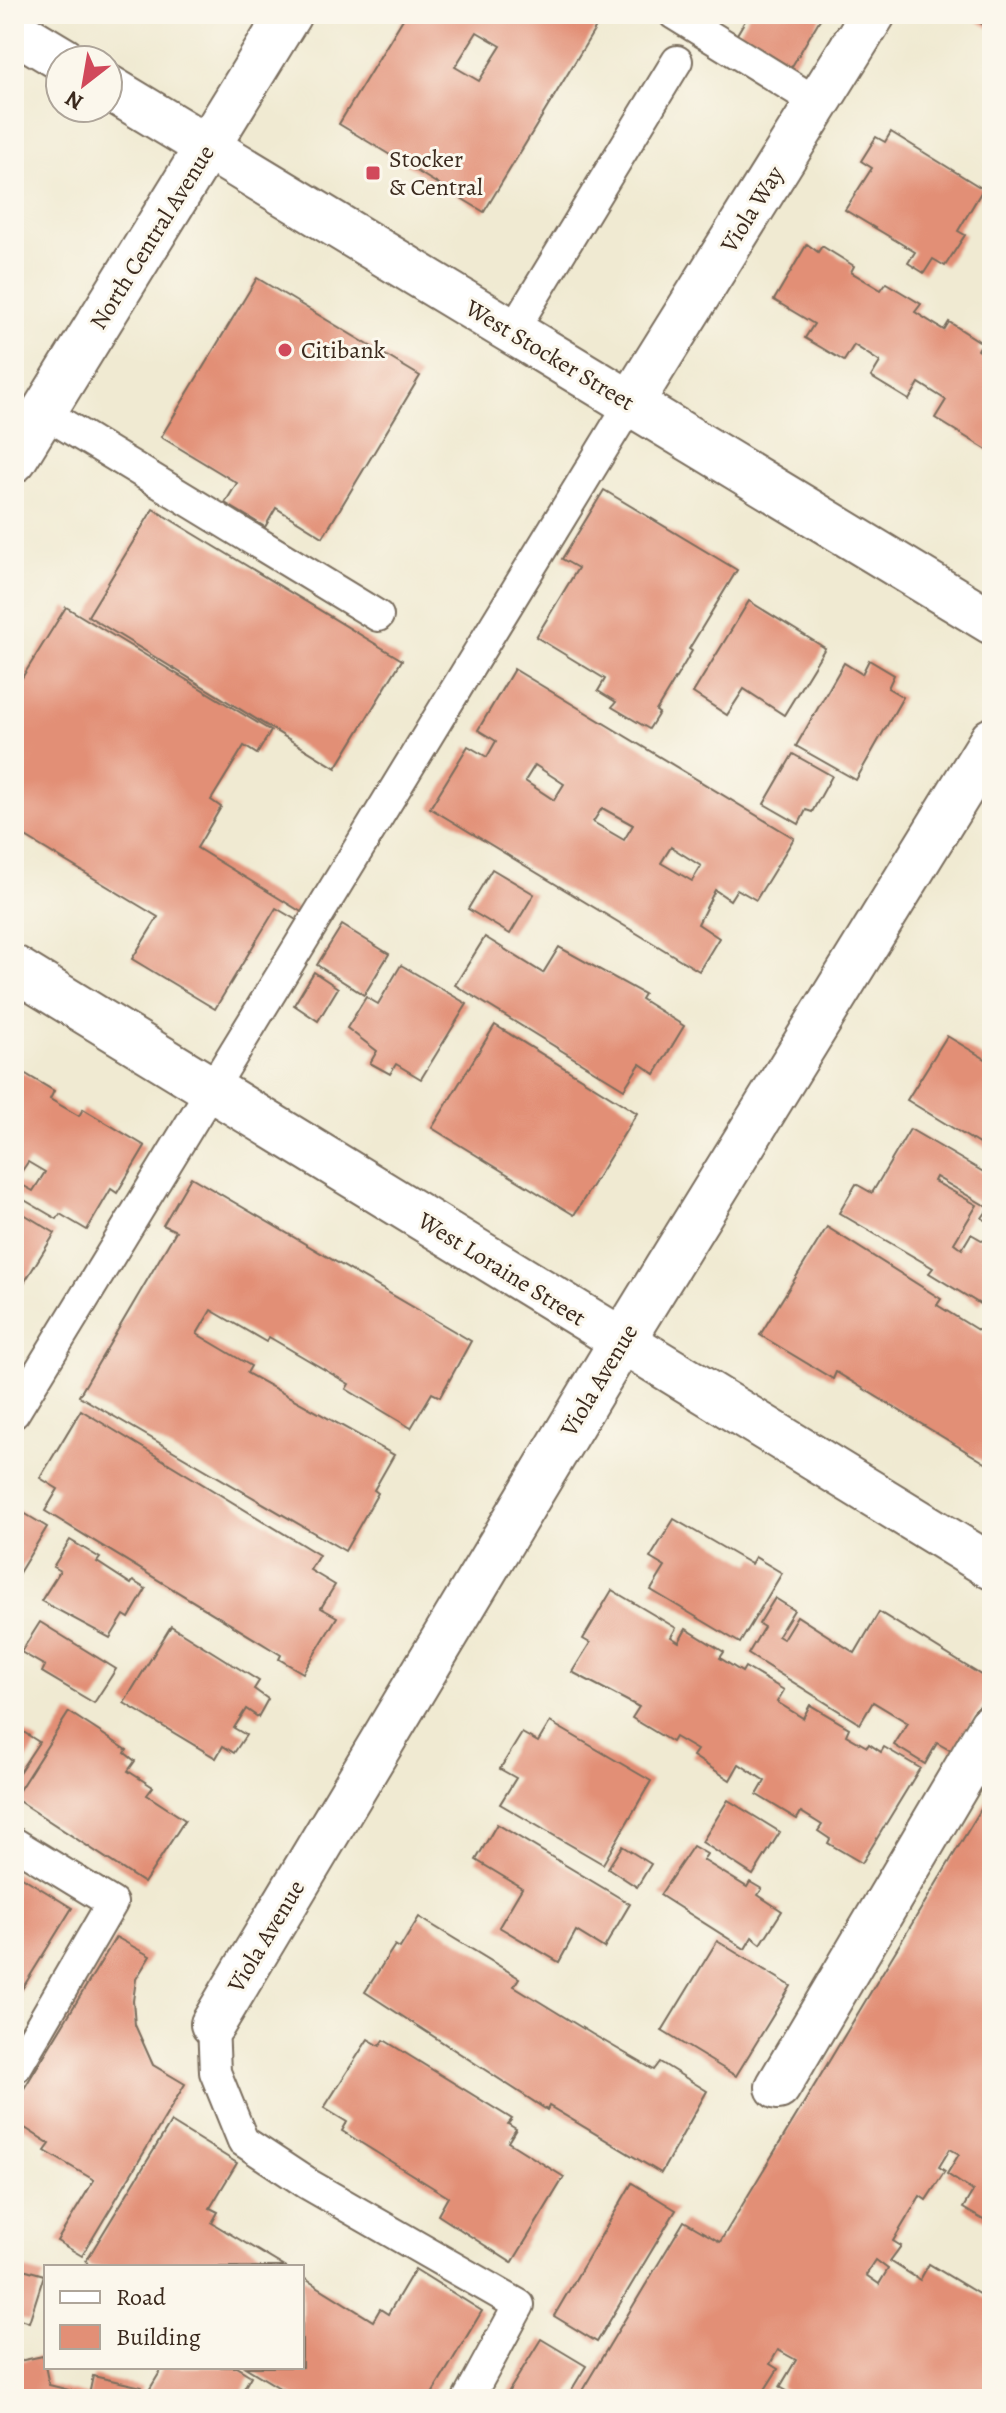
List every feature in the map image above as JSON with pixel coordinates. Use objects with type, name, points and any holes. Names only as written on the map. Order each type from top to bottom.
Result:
[{"type":"street","name":"North Central Avenue","points":[[14,460],[289,14]]},
{"type":"street","name":"Viola Way","points":[[630,404],[873,14]]},
{"type":"street","points":[[14,30],[44,48]]},
{"type":"street","name":"West Stocker Street","points":[[124,97],[992,622]]},
{"type":"street","name":"Viola Avenue","points":[[213,2024],[622,1341],[992,740]]},
{"type":"street","name":"West Loraine Street","points":[[14,968],[992,1567]]},
{"type":"street","points":[[778,2087],[992,1725]]},
{"type":"lane","points":[[674,14],[818,103]]},
{"type":"lane","points":[[512,332],[677,61]]},
{"type":"lane","points":[[14,1413],[630,404]]},
{"type":"lane","points":[[43,412],[378,616]]},
{"type":"lane","points":[[14,1843],[112,1903],[17,2066]]},
{"type":"lane","points":[[213,2024],[215,2072],[243,2141],[308,2184],[519,2305],[468,2399]]},
{"type":"building","points":[[406,14],[604,14],[484,212],[339,124]],"holes":[[[477,32],[501,46],[479,81],[455,67]]]},
{"type":"building","points":[[749,14],[823,14],[791,68],[736,36]]},
{"type":"building","points":[[965,14],[992,14],[992,30]]},
{"type":"building","points":[[891,132],[983,189],[958,231],[965,235],[945,266],[933,259],[924,273],[908,263],[915,252],[845,210],[872,168],[861,161],[876,137],[885,142]]},
{"type":"building","points":[[807,244],[818,252],[822,246],[854,266],[851,272],[881,290],[886,283],[921,304],[915,312],[944,330],[949,322],[982,343],[978,350],[992,359],[992,453],[935,418],[946,400],[919,383],[909,400],[871,377],[880,362],[854,345],[844,361],[805,338],[814,324],[774,300]]},
{"type":"building","points":[[257,278],[420,376],[323,537],[276,508],[265,527],[225,503],[237,483],[161,437]]},
{"type":"building","points":[[604,490],[737,570],[689,649],[692,651],[656,711],[659,713],[649,729],[612,707],[616,702],[598,691],[605,679],[536,637],[578,568],[562,559]]},
{"type":"building","points":[[153,509],[402,660],[336,768],[88,616]]},
{"type":"building","points":[[749,601],[825,648],[784,715],[744,689],[727,715],[693,693]]},
{"type":"building","points":[[66,607],[271,731],[257,754],[244,746],[211,800],[221,807],[197,848],[303,913],[298,921],[276,908],[215,1009],[132,959],[158,917],[14,830],[14,678],[20,681]]},
{"type":"building","points":[[869,660],[894,675],[888,688],[903,697],[856,780],[796,746],[844,663],[862,674]]},
{"type":"building","points":[[514,669],[794,838],[756,900],[737,889],[730,900],[715,890],[698,924],[719,938],[699,971],[430,808],[468,746],[487,757],[496,741],[478,730]],"holes":[[[535,765],[564,784],[554,800],[525,781]],[[602,808],[633,825],[624,840],[593,822]],[[671,847],[701,866],[692,881],[661,863]]]},
{"type":"building","points":[[793,754],[832,776],[812,812],[806,810],[799,824],[764,804]]},
{"type":"building","points":[[492,869],[534,894],[510,934],[468,909]]},
{"type":"building","points":[[342,925],[389,954],[364,995],[317,965]]},
{"type":"building","points":[[485,937],[543,973],[559,947],[644,994],[641,999],[684,1026],[655,1074],[640,1064],[624,1089],[455,985]]},
{"type":"building","points":[[401,965],[467,1004],[421,1079],[396,1064],[390,1074],[370,1063],[377,1051],[347,1028],[366,997],[378,1004]]},
{"type":"building","points":[[314,972],[338,988],[318,1021],[294,1005]]},
{"type":"building","points":[[495,1025],[637,1113],[574,1215],[432,1128]]},
{"type":"building","points":[[947,1036],[992,1063],[992,1152],[907,1100]]},
{"type":"building","points":[[14,1067],[54,1091],[50,1099],[79,1116],[83,1109],[145,1146],[117,1193],[111,1189],[87,1230],[60,1214],[57,1219],[14,1194]],"holes":[[[28,1162],[45,1172],[33,1191],[15,1181]]]},
{"type":"building","points":[[910,1129],[992,1177],[992,1224],[982,1218],[989,1208],[936,1177],[934,1181],[977,1205],[954,1243],[962,1249],[971,1234],[992,1246],[992,1283],[980,1304],[929,1273],[933,1268],[839,1213],[856,1184],[872,1193]]},
{"type":"building","points":[[191,1177],[471,1341],[440,1397],[432,1393],[411,1428],[346,1389],[349,1384],[269,1337],[266,1342],[211,1310],[197,1334],[251,1366],[247,1373],[394,1455],[374,1490],[378,1493],[345,1551],[79,1396],[176,1231],[163,1225]]},
{"type":"building","points":[[14,1208],[55,1233],[24,1283],[14,1277]]},
{"type":"building","points":[[827,1227],[941,1299],[937,1305],[992,1339],[992,1467],[836,1372],[833,1379],[760,1335]]},
{"type":"building","points":[[81,1410],[319,1555],[310,1570],[335,1585],[321,1608],[337,1617],[303,1673],[279,1659],[281,1655],[45,1511],[58,1489],[40,1478]]},
{"type":"building","points":[[14,1507],[47,1527],[14,1581]]},
{"type":"building","points":[[674,1519],[751,1564],[755,1557],[782,1573],[740,1643],[651,1590],[665,1567],[650,1558]]},
{"type":"building","points":[[70,1540],[100,1558],[97,1562],[131,1584],[133,1581],[146,1589],[129,1618],[124,1615],[110,1638],[41,1601],[60,1571],[53,1567]]},
{"type":"building","points":[[612,1590],[676,1628],[671,1637],[679,1642],[686,1629],[724,1652],[720,1658],[742,1672],[745,1667],[784,1690],[777,1702],[803,1718],[810,1705],[849,1728],[846,1735],[881,1752],[884,1747],[920,1768],[862,1863],[828,1843],[830,1839],[818,1831],[822,1825],[801,1812],[797,1819],[757,1795],[765,1781],[739,1764],[730,1780],[693,1756],[697,1750],[675,1737],[672,1742],[632,1718],[639,1707],[572,1672],[590,1643],[583,1639]]},
{"type":"building","points":[[775,1598],[794,1610],[778,1636],[783,1639],[797,1616],[855,1653],[879,1612],[992,1682],[992,1690],[953,1752],[937,1743],[925,1764],[894,1745],[908,1723],[873,1702],[860,1724],[748,1654],[764,1627],[759,1624]]},
{"type":"building","points":[[40,1622],[116,1669],[94,1703],[42,1672],[45,1666],[21,1652]]},
{"type":"building","points":[[171,1626],[259,1681],[254,1689],[268,1699],[258,1717],[246,1709],[234,1728],[246,1735],[234,1753],[223,1746],[216,1758],[124,1703]]},
{"type":"building","points":[[69,1712],[127,1750],[125,1753],[135,1761],[128,1771],[153,1787],[147,1795],[185,1820],[144,1883],[14,1798]]},
{"type":"building","points":[[550,1722],[651,1781],[603,1864],[500,1804],[516,1778],[500,1769],[522,1733],[538,1742]]},
{"type":"building","points":[[14,1726],[39,1742],[14,1780]]},
{"type":"building","points":[[992,1791],[992,2225],[963,2208],[973,2191],[947,2174],[959,2154],[950,2149],[939,2167],[945,2171],[926,2200],[920,2196],[893,2241],[901,2246],[890,2261],[920,2280],[929,2264],[992,2302],[992,2399],[801,2399],[780,2387],[796,2360],[778,2350],[770,2364],[778,2369],[759,2399],[577,2399],[684,2221],[720,2242]],"holes":[[[876,2260],[888,2269],[879,2284],[866,2275]]]},
{"type":"building","points":[[728,1800],[780,1832],[753,1875],[702,1842]]},
{"type":"building","points":[[497,1824],[630,1904],[604,1948],[576,1931],[559,1962],[499,1927],[522,1888],[476,1860]]},
{"type":"building","points":[[622,1846],[651,1864],[637,1887],[608,1868]]},
{"type":"building","points":[[693,1846],[707,1854],[703,1860],[747,1887],[750,1882],[762,1889],[758,1895],[782,1911],[761,1944],[752,1937],[745,1949],[660,1895]]},
{"type":"building","points":[[14,1872],[72,1908],[14,2002]]},
{"type":"building","points":[[419,1917],[519,1978],[514,1986],[592,2034],[654,2070],[660,2062],[707,2091],[661,2173],[549,2106],[547,2110],[365,1992],[395,1945],[400,1948]]},
{"type":"building","points":[[116,1937],[150,1956],[136,1979],[133,2001],[135,2025],[153,2065],[185,2084],[82,2256],[57,2241],[94,2180],[45,2151],[50,2144],[14,2121],[14,2105]]},
{"type":"building","points":[[717,1941],[791,1986],[736,2076],[662,2031]]},
{"type":"building","points":[[368,2039],[380,2046],[384,2040],[512,2119],[508,2124],[516,2129],[508,2142],[564,2177],[512,2263],[438,2215],[448,2197],[342,2131],[347,2122],[324,2108]]},
{"type":"building","points":[[171,2122],[237,2163],[210,2208],[218,2212],[212,2223],[282,2265],[89,2265],[86,2261]]},
{"type":"building","points":[[632,2183],[676,2210],[597,2342],[554,2316]]},
{"type":"building","points":[[16,2267],[44,2275],[29,2322],[14,2317]]},
{"type":"building","points":[[415,2269],[482,2311],[429,2399],[381,2399],[372,2394],[369,2399],[298,2399],[248,2369],[304,2369],[304,2278],[373,2321],[380,2309],[388,2314]]},
{"type":"building","points":[[541,2339],[586,2366],[566,2399],[504,2399]]},
{"type":"building","points":[[43,2356],[49,2385],[89,2395],[93,2376],[142,2387],[139,2399],[14,2399],[14,2362]]},
{"type":"building","points":[[162,2369],[239,2369],[251,2376],[238,2399],[160,2399],[148,2392]]},
{"type":"place","name":"Stocker & Central","points":[[373,173]]},
{"type":"place","name":"Citibank","points":[[285,350]]}]
